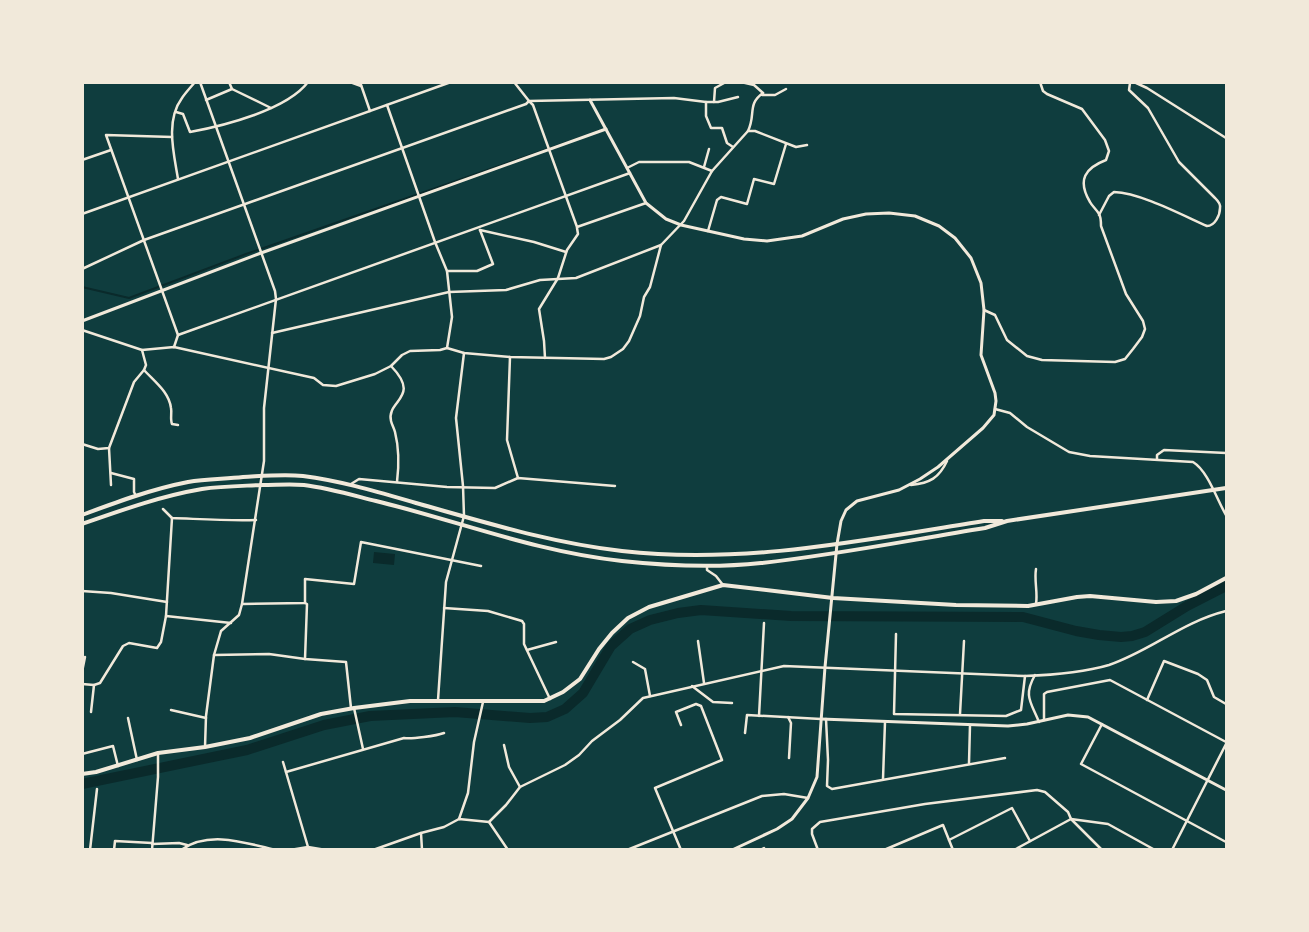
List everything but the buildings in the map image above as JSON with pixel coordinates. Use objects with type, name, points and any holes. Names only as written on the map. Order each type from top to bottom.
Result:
[{"type":"main road","points":[[82,515],[136,496],[190,482],[262,476],[301,476],[351,484],[544,538],[641,553],[730,555],[802,550],[984,521],[1007,521]]},
{"type":"main road","points":[[82,524],[161,498],[209,488],[302,485],[347,493],[402,507],[526,543],[600,558],[667,565],[708,565],[760,563],[836,552],[984,528],[1007,521],[1226,488]]},
{"type":"main road","points":[[82,774],[118,766],[158,753],[250,738],[321,714],[410,701],[536,702],[550,699],[580,679],[599,649],[628,618],[649,607],[723,585],[833,598],[956,606],[1036,605],[1090,596],[1156,602],[1176,601],[1196,594],[1226,578]]},
{"type":"street","points":[[178,179],[172,137],[176,112],[181,99],[195,82]]},
{"type":"street","points":[[200,82],[275,291],[276,299],[264,408],[264,461],[256,520],[239,615],[221,631],[214,655],[206,718],[205,746]]},
{"type":"street","points":[[229,82],[232,89],[270,108]]},
{"type":"street","points":[[176,112],[183,114],[190,132],[216,127],[270,108],[302,91],[308,82]]},
{"type":"street","points":[[350,82],[361,84],[370,111]]},
{"type":"street","points":[[82,214],[451,82]]},
{"type":"street","points":[[514,82],[533,105],[577,227],[576,238],[566,252],[558,278],[539,309],[545,358]]},
{"type":"street","points":[[714,102],[715,88],[726,82]]},
{"type":"street","points":[[741,82],[754,85],[763,93],[762,95],[775,95],[786,89]]},
{"type":"street","points":[[1040,82],[1043,91],[1047,94],[1082,110],[1105,140],[1109,151],[1106,160],[1094,165],[1084,178],[1083,186],[1088,200],[1100,214]]},
{"type":"street","points":[[984,310],[995,315],[1007,340],[1027,356],[1042,360],[1115,362],[1125,359],[1142,337],[1145,329],[1143,321],[1126,294],[1101,226],[1100,214],[1109,196],[1114,192],[1121,192],[1154,203],[1207,226],[1211,226],[1214,223],[1220,208],[1219,202],[1179,162],[1148,108],[1129,90],[1130,83],[1133,82],[1147,88],[1226,138]]},
{"type":"street","points":[[206,100],[232,89]]},
{"type":"street","points":[[272,333],[449,292],[506,290],[540,280],[576,278],[661,245],[681,225],[712,171],[748,131],[753,119],[753,104],[755,99],[763,93]]},
{"type":"street","points":[[82,269],[144,240],[526,104],[529,101],[674,98],[718,102],[738,97]]},
{"type":"street","points":[[590,100],[646,203],[666,220],[744,239],[777,240],[802,236],[843,219],[866,214],[889,213],[915,216],[928,220],[949,232],[966,251],[975,266],[981,284],[984,310],[981,355],[995,393],[994,415],[989,422],[932,471],[911,485]]},
{"type":"street","points":[[706,102],[706,116],[711,128],[722,128],[727,143],[733,148]]},
{"type":"street","points":[[388,105],[435,242],[447,271],[452,317],[447,348]]},
{"type":"street","points":[[82,321],[162,290],[606,129]]},
{"type":"street","points":[[748,131],[763,134],[796,147],[807,145]]},
{"type":"street","points":[[172,137],[106,135],[178,335],[174,347]]},
{"type":"street","points":[[708,231],[717,200],[721,197],[747,204],[754,179],[774,184],[786,144]]},
{"type":"street","points":[[704,167],[709,149]]},
{"type":"street","points":[[82,160],[111,150]]},
{"type":"street","points":[[627,168],[639,162],[689,162],[712,171]]},
{"type":"street","points":[[178,335],[630,173]]},
{"type":"street","points":[[577,227],[646,203]]},
{"type":"street","points":[[480,228],[566,252]]},
{"type":"street","points":[[447,271],[477,271],[493,264],[480,228]]},
{"type":"street","points":[[82,330],[142,350],[174,347],[314,378],[324,385],[336,386],[375,374],[391,366],[402,355],[410,351],[447,348],[464,353],[510,357],[604,359],[623,349],[629,341],[640,316],[644,298],[650,287],[661,245]]},
{"type":"street","points":[[111,485],[110,448],[134,382],[146,365],[142,350]]},
{"type":"street","points":[[438,700],[446,582],[464,516],[456,418],[464,353]]},
{"type":"street","points":[[510,357],[507,440],[518,478]]},
{"type":"street","points":[[391,366],[403,380],[404,393],[391,415],[399,462],[397,482]]},
{"type":"street","points":[[144,370],[165,392],[171,406],[171,422],[178,425]]},
{"type":"street","points":[[995,408],[1010,413],[1026,427],[1069,452],[1090,456],[1193,462],[1200,466],[1226,515]]},
{"type":"street","points":[[82,444],[98,449],[110,448]]},
{"type":"street","points":[[1157,460],[1157,455],[1164,450],[1226,453]]},
{"type":"street","points":[[732,850],[778,829],[792,819],[808,798],[817,777],[825,667],[836,552],[841,521],[849,507],[857,502],[935,478],[940,474],[948,457]]},
{"type":"street","points":[[111,473],[134,479],[134,492],[136,496]]},
{"type":"street","points":[[351,484],[358,479],[447,487],[494,488],[518,478],[615,486]]},
{"type":"street","points":[[163,509],[172,518],[211,518],[230,521],[256,520]]},
{"type":"street","points":[[82,684],[94,685],[100,683],[123,646],[129,643],[157,648],[161,642],[166,616],[172,518]]},
{"type":"street","points":[[305,659],[307,604],[305,579],[354,584],[361,542],[481,566]]},
{"type":"street","points":[[708,565],[707,570],[716,576],[723,585]]},
{"type":"street","points":[[1036,569],[1034,580],[1037,591],[1036,605]]},
{"type":"street","points":[[82,591],[111,593],[167,602]]},
{"type":"street","points":[[242,604],[306,603]]},
{"type":"street","points":[[444,608],[488,611],[522,621],[527,650],[550,699]]},
{"type":"street","points":[[489,822],[520,787],[565,766],[643,698],[784,666],[1026,676],[1055,675],[1110,664],[1192,622],[1226,611]]},
{"type":"street","points":[[166,616],[231,623]]},
{"type":"street","points":[[759,716],[764,623]]},
{"type":"street","points":[[896,634],[894,714],[1006,716],[1021,710],[1026,676]]},
{"type":"street","points":[[698,641],[704,683]]},
{"type":"street","points":[[960,715],[964,641]]},
{"type":"street","points":[[527,650],[556,642]]},
{"type":"street","points":[[214,655],[269,654],[346,662],[353,710],[363,749]]},
{"type":"street","points":[[82,672],[85,657]]},
{"type":"street","points":[[1147,700],[1164,661],[1198,674],[1207,680],[1214,697],[1226,704]]},
{"type":"street","points":[[633,662],[646,669],[650,696]]},
{"type":"street","points":[[1035,675],[1028,689],[1028,694],[1039,722]]},
{"type":"street","points":[[1044,720],[1044,694],[1047,692],[1110,680],[1226,743],[1172,850]]},
{"type":"street","points":[[91,712],[94,685]]},
{"type":"street","points":[[692,686],[713,702],[732,703]]},
{"type":"street","points":[[459,819],[468,794],[474,742],[483,702]]},
{"type":"street","points":[[681,725],[676,712],[696,704],[702,706],[722,760],[656,788],[681,850]]},
{"type":"street","points":[[171,710],[206,718]]},
{"type":"street","points":[[746,733],[747,715],[885,722],[1019,725],[1072,714],[1102,724],[1226,790]]},
{"type":"street","points":[[788,717],[792,723],[789,758]]},
{"type":"street","points":[[128,718],[137,760]]},
{"type":"street","points":[[826,719],[827,786],[832,789],[968,763],[1005,758]]},
{"type":"street","points":[[883,779],[885,722]]},
{"type":"street","points":[[1102,724],[1081,764],[1226,842]]},
{"type":"street","points":[[968,763],[970,725]]},
{"type":"street","points":[[286,772],[404,738],[410,739],[425,735],[436,736],[444,733]]},
{"type":"street","points":[[504,745],[509,767],[520,787]]},
{"type":"street","points":[[82,754],[113,746],[118,766]]},
{"type":"street","points":[[152,850],[158,753]]},
{"type":"street","points":[[283,762],[308,847]]},
{"type":"street","points":[[90,850],[97,789]]},
{"type":"street","points":[[818,850],[812,829],[820,822],[925,804],[1037,790],[1045,792],[1068,812],[1071,819],[1102,850]]},
{"type":"street","points":[[627,850],[762,796],[784,794],[808,798]]},
{"type":"street","points":[[949,840],[1012,808],[1030,841]]},
{"type":"street","points":[[373,850],[444,827],[459,819],[489,822]]},
{"type":"street","points":[[1014,850],[1071,819],[1108,824],[1155,850]]},
{"type":"street","points":[[489,822],[508,850]]},
{"type":"street","points":[[884,850],[943,825],[953,850]]},
{"type":"street","points":[[421,833],[422,850]]},
{"type":"street","points":[[114,850],[115,841],[152,844],[179,843],[187,845],[214,840],[242,841],[276,850]]},
{"type":"street","points":[[181,850],[187,845]]},
{"type":"street","points":[[290,850],[308,847],[326,850]]},
{"type":"street","points":[[760,850],[764,848],[765,850]]},
{"type":"water","points":[[374,552],[395,554],[394,565],[373,563]]},
{"type":"waterway","points":[[82,287],[129,298],[246,254],[602,130]]},
{"type":"waterway","points":[[82,784],[247,750],[324,725],[370,716],[455,712],[530,718],[547,717],[565,709],[583,693],[611,646],[630,629],[650,620],[678,613],[701,610],[791,616],[1023,617],[1076,631],[1121,637],[1145,632],[1187,606],[1226,586]]}]
